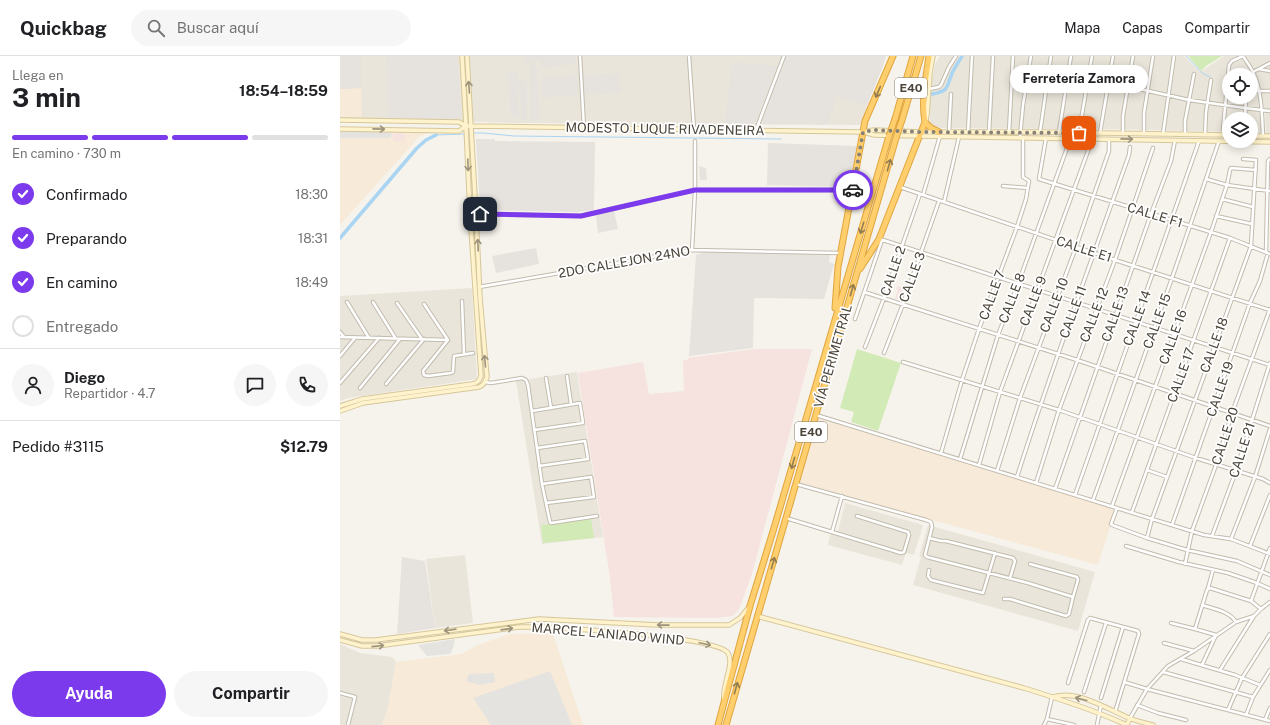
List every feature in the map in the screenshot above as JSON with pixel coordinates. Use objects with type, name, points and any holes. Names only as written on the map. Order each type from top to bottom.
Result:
[{"type":"highway","points":[[835,319],[838,267],[865,121],[893,56]]},
{"type":"highway","name":"VÍA PERIMETRAL","points":[[718,725],[750,606],[913,56]]},
{"type":"highway","name":"VÍA PERIMETRAL","points":[[726,725],[921,56]]},
{"type":"highway","points":[[857,275],[881,239],[899,187],[925,122],[925,80],[929,56]]},
{"type":"highway","points":[[925,122],[940,134]]},
{"type":"street","points":[[340,411],[363,403],[472,384],[480,381],[481,376],[470,214],[462,56]]},
{"type":"street","points":[[466,56],[486,382]]},
{"type":"street","points":[[580,56],[584,128]]},
{"type":"street","points":[[689,56],[694,130]]},
{"type":"street","points":[[755,131],[784,56]]},
{"type":"street","points":[[925,122],[933,56]]},
{"type":"street","points":[[928,89],[939,87],[941,85],[956,56]]},
{"type":"street","points":[[968,132],[972,56]]},
{"type":"street","points":[[989,132],[993,56]]},
{"type":"street","points":[[1009,132],[1013,56]]},
{"type":"street","points":[[1002,186],[1028,188],[1029,181],[1023,178],[1022,137],[1020,132],[1031,56]]},
{"type":"street","points":[[1040,132],[1051,56]]},
{"type":"street","points":[[1079,133],[1092,56]]},
{"type":"street","points":[[1100,133],[1113,56]]},
{"type":"street","points":[[1123,134],[1123,116],[1133,56]]},
{"type":"street","points":[[1144,134],[1144,113],[1153,56]]},
{"type":"street","points":[[1163,134],[1174,56]]},
{"type":"street","points":[[1225,112],[1229,65],[1232,61],[1243,56],[1250,68]]},
{"type":"street","points":[[1058,133],[1071,57]]},
{"type":"street","points":[[1258,69],[1270,63]]},
{"type":"street","points":[[1258,69],[1270,71]]},
{"type":"street","points":[[1185,135],[1194,74]]},
{"type":"street","points":[[1068,75],[1108,82],[1189,100],[1270,111]]},
{"type":"street","points":[[1205,135],[1211,80]]},
{"type":"street","points":[[1263,136],[1262,110],[1258,90],[1270,91]]},
{"type":"street","points":[[949,132],[951,94]]},
{"type":"street","points":[[1245,104],[1245,112]]},
{"type":"street","name":"MODESTO LUQUE RIVADENEIRA","points":[[340,120],[459,122],[466,126],[755,131],[863,132],[874,130],[959,136],[1270,142]]},
{"type":"street","name":"MODESTO LUQUE RIVADENEIRA","points":[[340,129],[459,131],[466,126]]},
{"type":"street","name":"MODESTO LUQUE RIVADENEIRA","points":[[940,134],[949,132],[1040,132],[1222,136]]},
{"type":"street","name":"CALLE 2","points":[[865,347],[921,195],[940,134]]},
{"type":"street","points":[[944,202],[959,136]]},
{"type":"street","points":[[1258,136],[1270,136]]},
{"type":"street","name":"CALLE F1","points":[[1046,138],[1039,179],[1230,238],[1268,253]]},
{"type":"street","name":"CALLE 8","points":[[960,459],[981,386],[998,335],[1054,184],[1068,138]]},
{"type":"street","name":"CALLE 9","points":[[979,465],[1000,392],[1074,190],[1091,139]]},
{"type":"street","name":"CALLE 10","points":[[997,471],[1020,398],[1058,297],[1109,151],[1109,139]]},
{"type":"street","name":"CALLE 13","points":[[1055,489],[1115,315],[1171,161],[1175,140]]},
{"type":"street","name":"CALLE 14","points":[[1075,494],[1199,141]]},
{"type":"street","name":"CALLE 15","points":[[1093,500],[1155,328],[1219,141]]},
{"type":"street","points":[[692,250],[695,190],[695,142]]},
{"type":"street","name":"CALLE 11","points":[[1017,477],[1040,404],[1129,155],[1130,147]]},
{"type":"street","name":"CALLE 12","points":[[1036,483],[1059,410],[1115,260],[1153,148]]},
{"type":"street","name":"CALLE 19","points":[[1172,525],[1232,353],[1260,280],[1268,253],[1268,161],[1270,159]]},
{"type":"street","points":[[1243,160],[1256,160],[1256,170]]},
{"type":"street","name":"CALLE 16","points":[[1112,506],[1211,232],[1227,185],[1231,168],[1256,170]]},
{"type":"street","name":"CALLE 18","points":[[1147,538],[1152,519],[1176,451],[1251,246],[1256,170]]},
{"type":"street","points":[[1206,179],[1227,185],[1268,191]]},
{"type":"street","name":"CALLE E1","points":[[899,187],[1115,260],[1231,298],[1270,309]]},
{"type":"street","name":"CALLE 7","points":[[941,453],[962,380],[1017,227],[1028,188]]},
{"type":"street","points":[[470,214],[581,216],[695,190],[853,190]]},
{"type":"street","points":[[1222,199],[1253,207]]},
{"type":"street","name":"CALLE 3","points":[[884,353],[939,201]]},
{"type":"street","points":[[1216,216],[1252,224]]},
{"type":"street","name":"CALLE 17","points":[[1132,512],[1230,238]]},
{"type":"street","points":[[855,319],[881,239],[998,278],[1270,364]]},
{"type":"street","name":"2DO CALLEJON 24NO","points":[[479,287],[692,250],[841,253]]},
{"type":"street","points":[[864,292],[1077,360],[1252,420],[1270,428],[1231,539]]},
{"type":"street","points":[[462,301],[464,354]]},
{"type":"street","points":[[347,302],[370,338]]},
{"type":"street","points":[[373,302],[396,339]]},
{"type":"street","points":[[397,303],[423,340]]},
{"type":"street","points":[[424,304],[448,340]]},
{"type":"street","name":"CALLE 20","points":[[1185,564],[1192,531],[1216,465],[1232,413],[1270,309]]},
{"type":"street","points":[[477,324],[482,323]]},
{"type":"street","points":[[340,332],[342,337],[448,340]]},
{"type":"street","points":[[340,356],[356,338]]},
{"type":"street","points":[[340,383],[379,338]]},
{"type":"street","points":[[360,388],[400,339]]},
{"type":"street","points":[[386,384],[423,340]]},
{"type":"street","points":[[448,340],[423,371],[424,375],[428,376],[451,373],[453,372],[454,356],[473,353]]},
{"type":"street","points":[[903,362],[1059,410],[1270,483]]},
{"type":"street","name":"CALLE 21","points":[[1212,536],[1236,471],[1270,364]]},
{"type":"street","points":[[567,376],[571,404]]},
{"type":"street","points":[[340,406],[362,399],[479,387],[486,382],[522,378],[526,380],[528,385],[539,466],[549,521],[551,523],[597,516]]},
{"type":"street","points":[[546,378],[551,408]]},
{"type":"street","points":[[532,410],[580,403],[583,423],[534,430]]},
{"type":"street","points":[[816,415],[1192,531],[1231,539],[1269,553]]},
{"type":"street","points":[[537,448],[585,441],[588,459],[539,466]]},
{"type":"street","points":[[1147,470],[1167,477]]},
{"type":"street","points":[[542,484],[590,477],[594,497],[546,503]]},
{"type":"street","points":[[795,484],[931,522],[932,527],[924,555],[925,556],[1010,578],[1073,597]]},
{"type":"street","points":[[1250,546],[1270,495]]},
{"type":"street","points":[[832,532],[842,496]]},
{"type":"street","points":[[1117,508],[1112,525],[1147,538],[1187,550],[1237,561],[1270,575]]},
{"type":"street","points":[[786,518],[904,552],[909,535],[908,532],[857,516]]},
{"type":"street","points":[[929,538],[995,553],[1015,560],[1010,578]]},
{"type":"street","points":[[1126,546],[1185,564],[1228,573],[1270,589]]},
{"type":"street","points":[[1251,601],[1270,548]]},
{"type":"street","points":[[929,570],[928,576],[931,580],[981,593],[983,592],[995,553]]},
{"type":"street","points":[[1004,599],[1010,599],[1066,616],[1069,614],[1078,580],[1077,577],[1030,564]]},
{"type":"street","points":[[1195,628],[1213,570]]},
{"type":"street","points":[[1208,588],[1214,588],[1251,601],[1261,609]]},
{"type":"street","points":[[1220,670],[1254,616],[1270,602]]},
{"type":"street","points":[[1202,605],[1229,614],[1234,617],[1236,622]]},
{"type":"street","name":"MARCEL LANIADO WIND","points":[[340,634],[362,640],[376,640],[539,619],[658,625],[729,625],[740,618],[750,606]]},
{"type":"street","points":[[757,616],[1053,697],[1084,707],[1128,725],[1130,718],[1147,689],[1168,666],[1194,651],[1236,622],[1254,616]]},
{"type":"street","points":[[1068,683],[1088,620],[1090,618],[1138,631],[1139,634],[1115,712]]},
{"type":"street","points":[[1084,692],[1106,623]]},
{"type":"street","points":[[1171,623],[1195,628],[1216,636]]},
{"type":"street","name":"MARCEL LANIADO WIND","points":[[340,640],[362,646],[377,646],[536,626],[664,637],[704,644],[726,651],[730,658],[723,695],[725,702]]},
{"type":"street","points":[[1101,698],[1123,627]]},
{"type":"street","points":[[1228,710],[1242,678],[1270,634]]},
{"type":"street","points":[[1202,665],[1216,636]]},
{"type":"street","points":[[1164,643],[1194,651]]},
{"type":"street","points":[[1181,659],[1220,670],[1260,685]]},
{"type":"street","points":[[1246,715],[1253,697],[1269,674],[1270,670]]},
{"type":"street","points":[[1162,672],[1253,697]]},
{"type":"street","points":[[1124,682],[1270,721]]},
{"type":"street","points":[[340,692],[355,696],[348,725]]},
{"type":"street","points":[[1053,697],[1060,694],[1068,695],[1101,705],[1130,718],[1153,725]]},
{"type":"street","points":[[1044,725],[1053,697]]},
{"type":"street","points":[[1097,725],[1101,705]]},
{"type":"street","points":[[1137,705],[1158,713],[1186,720]]},
{"type":"street","points":[[1265,720],[1270,708]]},
{"type":"street","points":[[1047,719],[1074,725]]},
{"type":"shaded area","points":[[340,56],[883,56],[861,124],[858,125],[517,123],[340,118]]},
{"type":"shaded area","points":[[340,56],[361,56],[361,88],[340,89]]},
{"type":"shaded area","points":[[387,56],[457,56],[461,115],[456,120],[388,117]]},
{"type":"shaded area","points":[[524,56],[576,56],[576,64],[541,67],[540,60],[524,65]]},
{"type":"shaded area","points":[[786,56],[886,56],[867,105],[837,96],[828,124],[816,125],[811,122],[808,124],[762,124]]},
{"type":"shaded area","points":[[940,56],[1070,56],[1058,129],[940,128],[932,126],[930,122],[930,90],[935,64]]},
{"type":"shaded area","points":[[1072,56],[1184,56],[1200,72],[1224,56],[1242,56],[1250,68],[1222,68],[1222,104],[1258,104],[1258,94],[1261,111],[1262,133],[1258,133],[1258,112],[1222,112],[1222,132],[1061,128]]},
{"type":"shaded area","points":[[1245,56],[1270,56],[1270,134],[1266,134],[1265,112],[1258,82],[1258,68],[1252,68]]},
{"type":"shaded area","points":[[732,62],[777,66],[755,124],[725,124]]},
{"type":"shaded area","points":[[536,63],[540,114],[538,120],[531,121],[529,65]]},
{"type":"shaded area","points":[[512,71],[518,71],[519,117],[511,117],[507,74]]},
{"type":"shaded area","points":[[619,73],[620,93],[585,95],[583,76]]},
{"type":"shaded area","points":[[577,75],[578,95],[542,98],[541,78]]},
{"type":"shaded area","points":[[519,80],[527,81],[527,120],[521,120]]},
{"type":"shaded area","points":[[361,88],[362,117],[340,117],[340,89]]},
{"type":"shaded area","points":[[340,131],[392,132],[391,138],[340,138]]},
{"type":"shaded area","points":[[340,132],[426,133],[418,138],[340,225]]},
{"type":"shaded area","points":[[393,133],[405,133],[405,141],[393,141]]},
{"type":"shaded area","points":[[476,139],[495,139],[495,141],[595,142],[594,210],[578,212],[483,210],[480,207]]},
{"type":"shaded area","points":[[768,143],[859,146],[847,187],[767,185]]},
{"type":"shaded area","points":[[699,166],[706,168],[707,180],[700,180]]},
{"type":"shaded area","points":[[614,211],[618,229],[598,233],[596,215]]},
{"type":"shaded area","points":[[536,248],[539,264],[496,273],[492,256]]},
{"type":"shaded area","points":[[704,252],[830,254],[829,262],[834,264],[824,299],[754,298],[753,348],[689,356],[696,255]]},
{"type":"shaded area","points":[[898,286],[906,288],[901,300],[895,298],[898,290],[896,289]]},
{"type":"shaded area","points":[[472,288],[477,379],[348,398],[340,401],[340,296]]},
{"type":"shaded area","points":[[753,349],[812,349],[752,574],[739,609],[733,616],[714,618],[614,617],[610,578],[578,373],[643,362],[649,394],[684,391],[683,360]]},
{"type":"shaded area","points":[[577,372],[603,537],[542,544],[516,381]]},
{"type":"shaded area","points":[[816,415],[1116,508],[1098,565],[796,483]]},
{"type":"shaded area","points":[[845,503],[923,525],[914,555],[906,553],[902,565],[828,545],[830,535],[838,531]]},
{"type":"shaded area","points":[[928,525],[1095,572],[1078,631],[913,585],[921,557],[919,556]]},
{"type":"shaded area","points":[[465,555],[473,623],[435,628],[426,559]]},
{"type":"shaded area","points":[[402,557],[425,561],[435,628],[397,634]]},
{"type":"shaded area","points":[[553,633],[583,725],[382,725],[388,708],[396,662],[461,654],[478,645],[510,634]]},
{"type":"shaded area","points":[[455,639],[450,654],[427,656],[418,645]]},
{"type":"shaded area","points":[[340,644],[360,653],[392,657],[396,662],[388,708],[382,725],[340,725]]},
{"type":"shaded area","points":[[550,671],[572,725],[491,725],[473,698]]},
{"type":"shaded area","points":[[494,673],[495,682],[480,685],[466,681],[469,674]]},
{"type":"green space","points":[[1188,56],[1222,56],[1201,71]]},
{"type":"green space","points":[[857,349],[901,363],[878,431],[851,422],[854,412],[840,408]]},
{"type":"green space","points":[[591,519],[594,538],[543,543],[541,525]]},
{"type":"waterway","points":[[932,94],[946,89],[953,71],[962,56]]},
{"type":"waterway","points":[[1186,56],[1202,73],[1210,77]]},
{"type":"waterway","points":[[472,133],[514,136],[781,139]]},
{"type":"waterway","points":[[436,135],[465,134]]},
{"type":"waterway","points":[[340,238],[417,148],[426,140],[436,135]]},
{"type":"way so far","points":[[853,190],[863,132],[874,130],[921,132],[1079,133]]},
{"type":"place","name":"Ferretería Zamora","points":[[1079,133]]},
{"type":"route","points":[[480,214],[581,216],[695,190],[853,190]]}]
